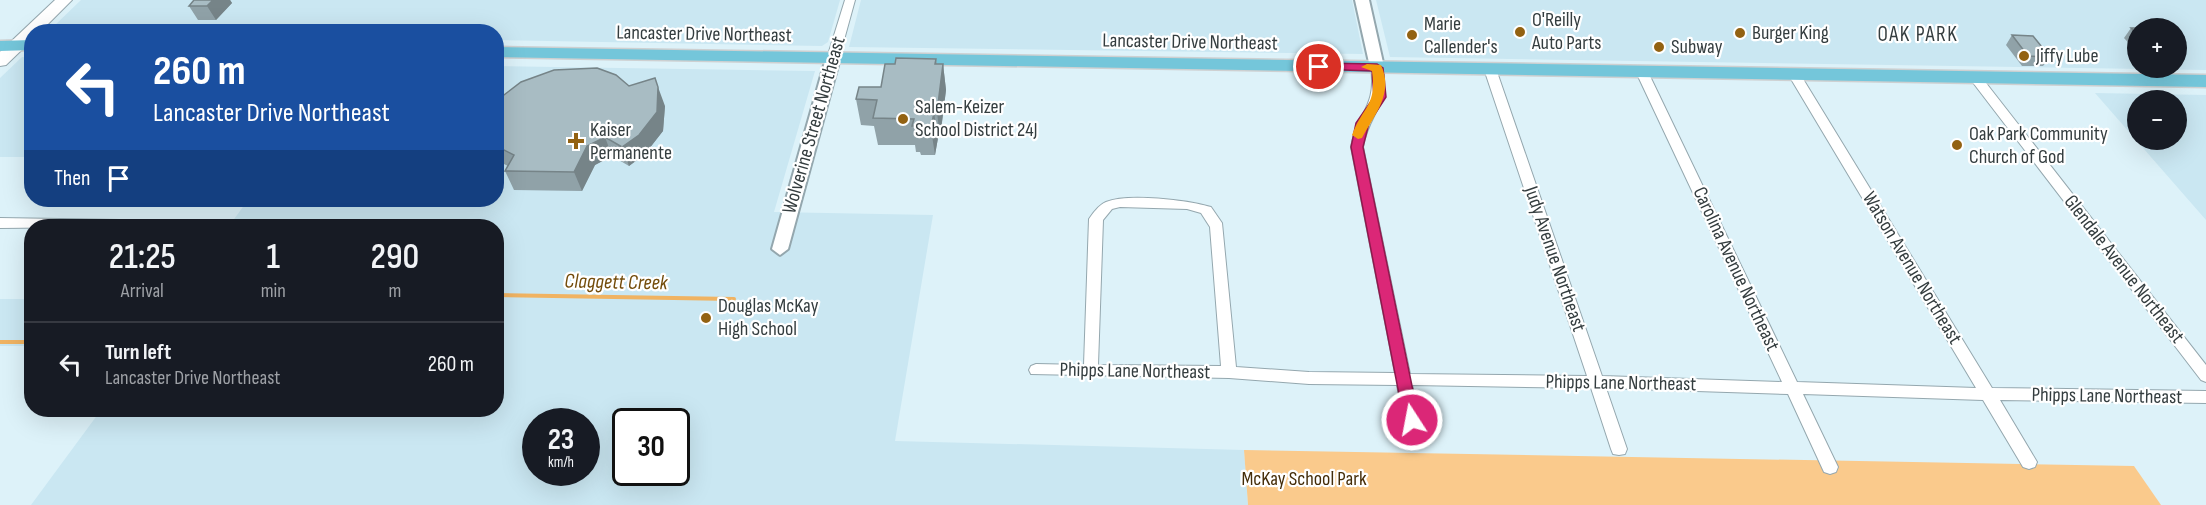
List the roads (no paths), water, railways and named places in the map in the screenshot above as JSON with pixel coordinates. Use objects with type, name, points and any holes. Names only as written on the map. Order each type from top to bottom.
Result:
[{"type":"main road","points":[[39,24],[64,0]]},
{"type":"main road","points":[[0,61],[16,46]]},
{"type":"main road","name":"Lancaster Drive Northeast","points":[[504,52],[2206,81]]},
{"type":"street","name":"Wolverine Street Northeast","points":[[780,249],[850,0]]},
{"type":"street","points":[[1362,0],[1377,68],[1380,97],[1362,123],[1357,147],[1416,441]]},
{"type":"street","name":"Judy Avenue Northeast","points":[[1490,69],[1619,449]]},
{"type":"street","name":"Carolina Avenue Northeast","points":[[1642,72],[1830,467]]},
{"type":"street","name":"Watson Avenue Northeast","points":[[1794,74],[2029,462]]},
{"type":"street","name":"Glendale Avenue Northeast","points":[[1975,77],[2206,376]]},
{"type":"street","points":[[1091,369],[1096,219],[1108,206],[1120,203],[1187,205],[1206,210],[1217,226],[1229,372]]},
{"type":"street","points":[[0,223],[24,223]]},
{"type":"street","name":"Phipps Lane Northeast","points":[[1036,370],[1229,372],[1309,378],[1596,382],[1988,394],[2206,397]]},
{"type":"waterway","name":"Claggett Creek","points":[[504,295],[734,299]]},
{"type":"waterway","name":"Claggett Creek","points":[[0,342],[24,342]]},
{"type":"place","name":"O'Reilly Auto Parts","points":[[1520,32]]},
{"type":"place","name":"Burger King","points":[[1740,33]]},
{"type":"place","name":"Marie Callender's","points":[[1412,35]]},
{"type":"place","name":"Subway","points":[[1659,47]]},
{"type":"place","name":"Jiffy Lube","points":[[2024,56]]},
{"type":"place","name":"Salem-Keizer School District 24J","points":[[903,119]]},
{"type":"place","name":"Kaiser Permanente","points":[[576,141]]},
{"type":"place","name":"Oak Park Community Church of God","points":[[1957,145]]},
{"type":"place","name":"Douglas McKay High School","points":[[706,318]]},
{"type":"district","name":"OAK PARK","points":[[1918,34]]},
{"type":"park label","name":"McKay School Park","points":[[1304,479]]}]
